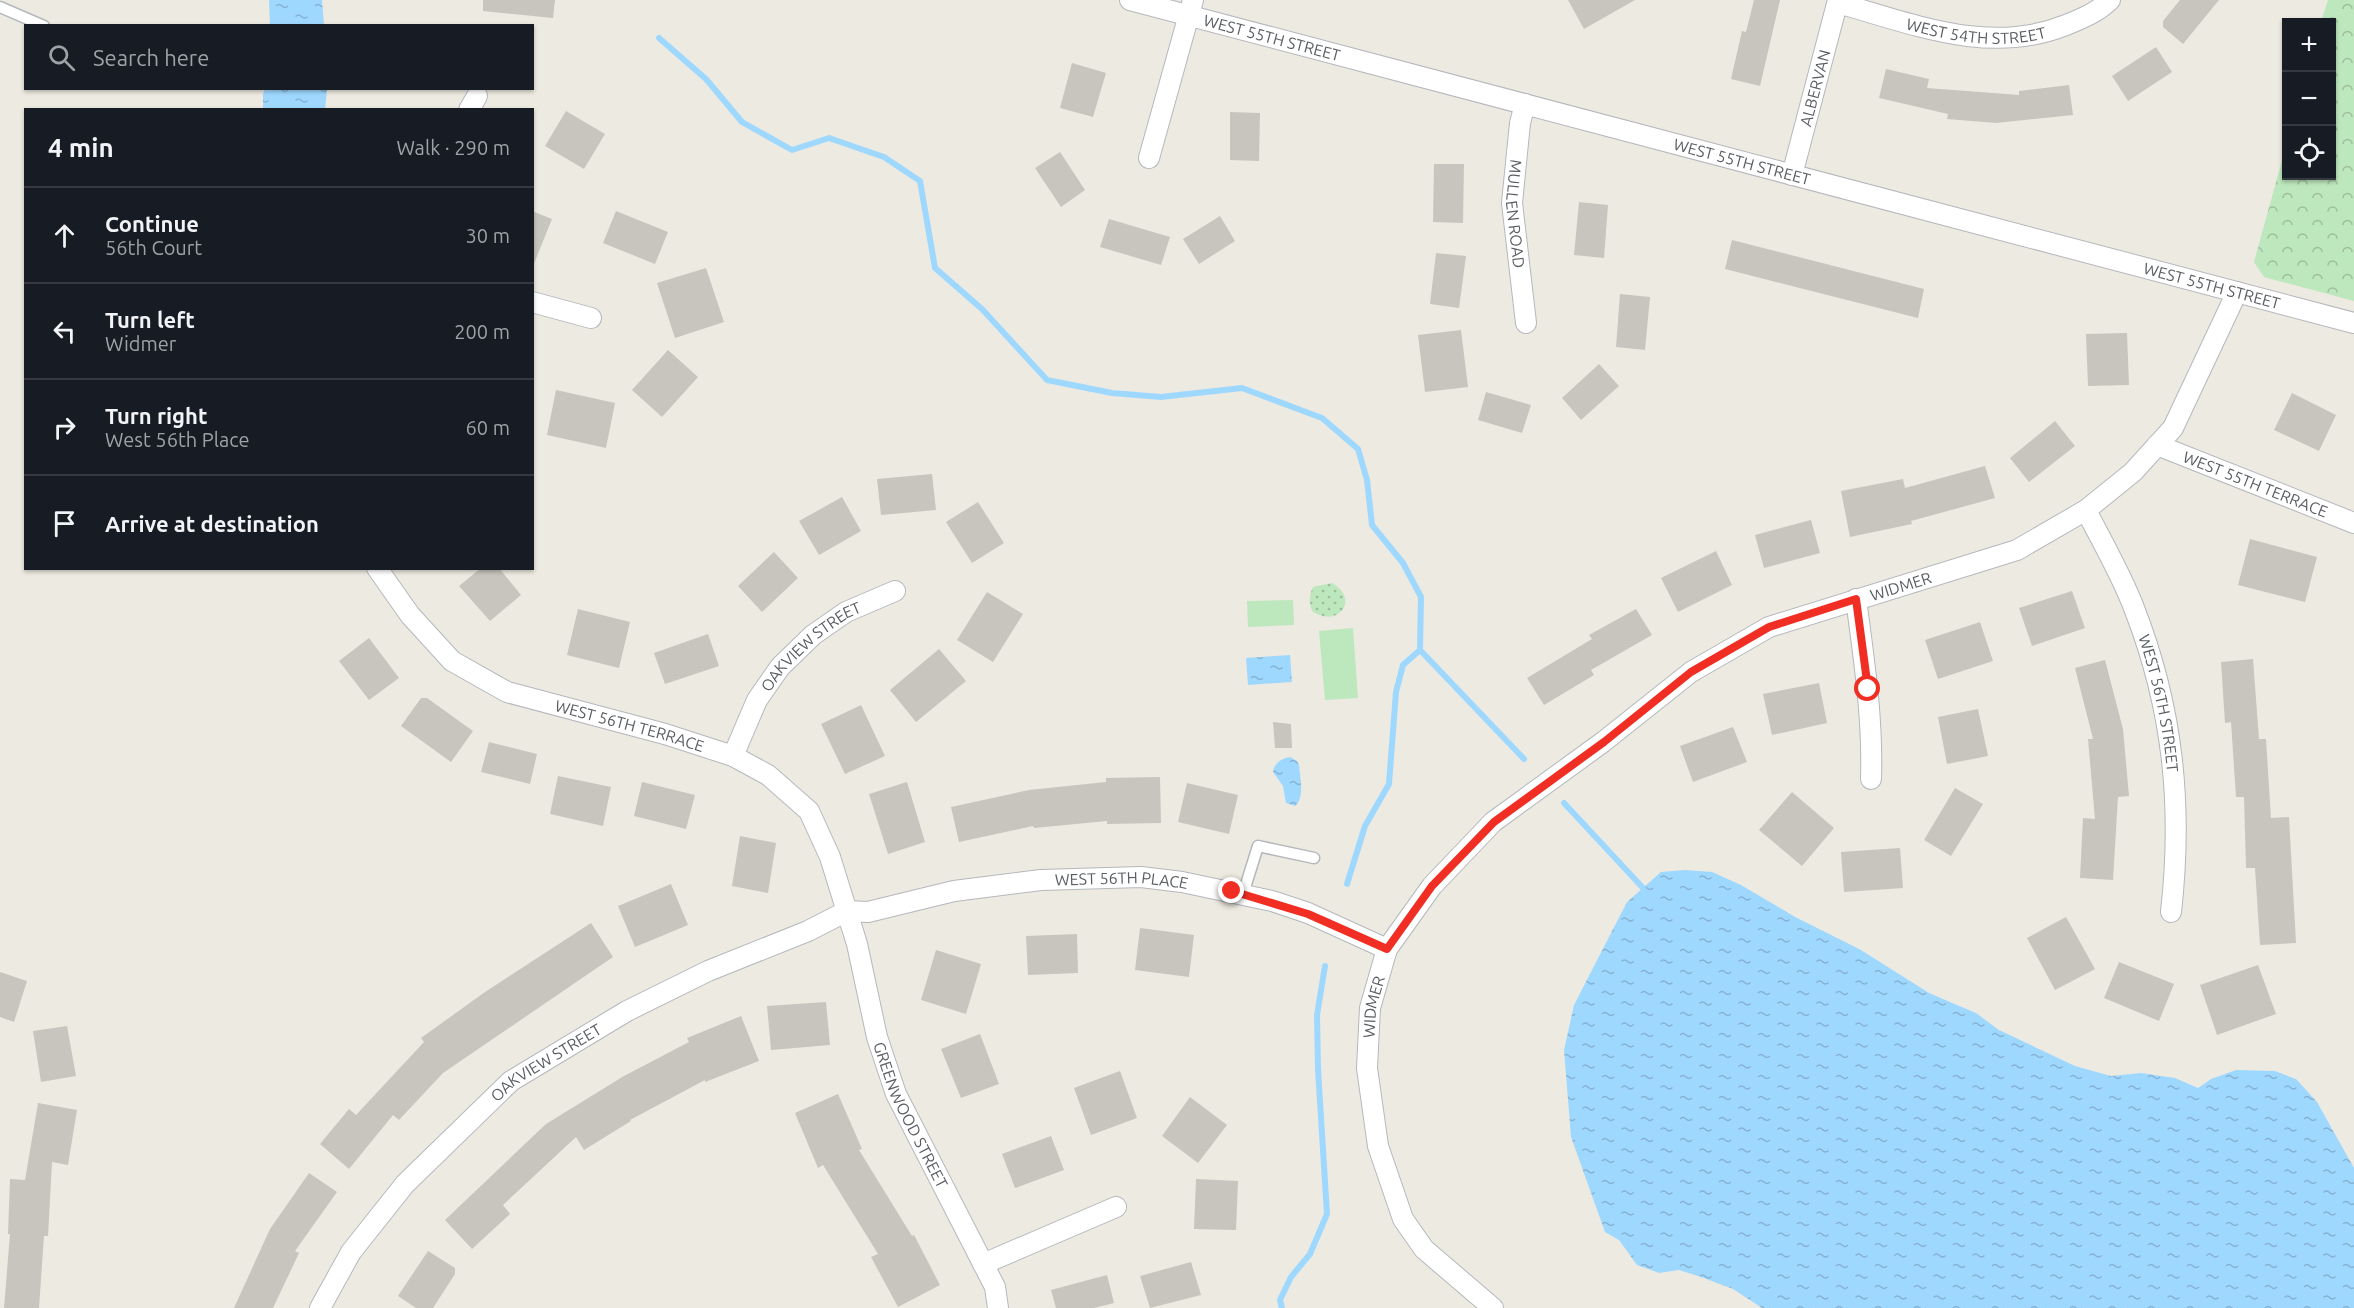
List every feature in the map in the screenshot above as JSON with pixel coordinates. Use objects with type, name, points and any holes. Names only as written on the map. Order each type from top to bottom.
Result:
[{"type":"street","name":"WEST 55TH STREET","points":[[1130,0],[1191,8],[1525,104],[2354,323]]},
{"type":"street","name":"WEST 54TH STREET","points":[[1838,1],[1946,34],[1993,39],[2027,37],[2059,28],[2081,20],[2110,0]]},
{"type":"street","name":"ALBERVAN","points":[[1792,175],[1838,1]]},
{"type":"street","points":[[1149,158],[1191,8]]},
{"type":"street","name":"MULLEN ROAD","points":[[1525,104],[1520,123],[1512,203],[1526,324]]},
{"type":"street","name":"WIDMER","points":[[1493,1308],[1424,1249],[1403,1219],[1378,1146],[1366,1068],[1370,1008],[1387,949],[1432,886],[1494,822],[1604,742],[1691,672],[1769,627],[2017,550],[2086,510],[2133,472],[2173,428],[2237,292]]},
{"type":"street","points":[[534,303],[591,318]]},
{"type":"street","name":"WEST 55TH TERRACE","points":[[2157,445],[2354,524]]},
{"type":"street","name":"WEST 56TH STREET","points":[[2086,510],[2134,607],[2157,680],[2171,741],[2177,818],[2177,861],[2171,912]]},
{"type":"street","name":"WEST 56TH TERRACE","points":[[378,570],[410,615],[453,661],[507,692],[664,734],[733,756],[768,774],[809,811],[830,857],[847,911]]},
{"type":"street","name":"OAKVIEW STREET","points":[[733,756],[758,700],[780,667],[813,635],[846,612],[895,591]]},
{"type":"street","points":[[1856,599],[1872,737],[1871,780]]},
{"type":"street","name":"WEST 56TH PLACE","points":[[847,911],[868,912],[954,891],[1041,880],[1141,877],[1182,882],[1243,894],[1308,914],[1387,949]]},
{"type":"street","name":"OAKVIEW STREET","points":[[320,1308],[351,1252],[405,1184],[511,1081],[627,1011],[708,971],[808,931],[847,911]]},
{"type":"street","name":"GREENWOOD STREET","points":[[847,911],[862,964],[877,1037],[896,1094],[995,1287],[998,1308]]},
{"type":"street","points":[[983,1264],[1116,1207]]},
{"type":"lane","points":[[0,7],[39,24]]},
{"type":"lane","points":[[1243,894],[1258,846],[1314,858]]},
{"type":"green space","points":[[2328,0],[2354,0],[2354,301],[2264,277],[2254,262],[2282,160],[2282,180],[2336,180],[2336,18],[2322,18]]},
{"type":"green space","points":[[1332,583],[1345,597],[1345,604],[1337,615],[1321,616],[1312,611],[1310,605],[1313,587]]},
{"type":"green space","points":[[1293,600],[1294,625],[1248,627],[1247,601]]},
{"type":"green space","points":[[1353,628],[1358,698],[1325,700],[1319,631]]},
{"type":"water","points":[[269,0],[322,0],[324,24],[270,24]]},
{"type":"water","points":[[265,90],[327,90],[325,108],[263,108]]},
{"type":"water","points":[[1290,655],[1292,682],[1248,685],[1246,658]]},
{"type":"water","points":[[1290,757],[1299,765],[1301,781],[1300,798],[1295,806],[1286,803],[1283,786],[1273,772],[1279,762]]},
{"type":"water","points":[[1685,870],[1712,872],[1741,885],[1797,918],[1861,950],[1929,993],[1976,1013],[1999,1030],[2075,1066],[2111,1076],[2141,1073],[2175,1078],[2198,1088],[2211,1079],[2236,1070],[2275,1071],[2296,1079],[2317,1102],[2354,1168],[2354,1308],[1762,1308],[1733,1289],[1701,1277],[1679,1270],[1659,1273],[1637,1265],[1619,1240],[1605,1232],[1571,1137],[1564,1050],[1574,1005],[1627,902],[1661,872]]},
{"type":"building","points":[[483,0],[555,0],[553,18],[483,11]]},
{"type":"building","points":[[1568,0],[1635,0],[1584,29]]},
{"type":"building","points":[[1754,0],[1780,0],[1760,86],[1731,79],[1742,31],[1746,32]]},
{"type":"building","points":[[2180,0],[2219,0],[2183,44],[2163,27],[2163,21]]},
{"type":"building","points":[[2156,47],[2172,72],[2128,101],[2112,76]]},
{"type":"building","points":[[1072,63],[1106,73],[1093,117],[1060,108]]},
{"type":"building","points":[[1886,69],[1929,79],[1927,88],[2019,95],[2019,91],[2069,85],[2073,115],[1996,123],[1947,119],[1948,114],[1879,98]]},
{"type":"building","points":[[566,111],[605,134],[584,169],[545,146]]},
{"type":"building","points":[[1230,112],[1260,113],[1259,161],[1230,160]]},
{"type":"building","points":[[1060,152],[1085,190],[1061,207],[1035,168]]},
{"type":"building","points":[[1434,164],[1464,164],[1463,223],[1433,222]]},
{"type":"building","points":[[1579,202],[1608,205],[1604,258],[1574,255]]},
{"type":"building","points":[[616,211],[668,232],[655,264],[603,243]]},
{"type":"building","points":[[534,212],[552,219],[534,264]]},
{"type":"building","points":[[1220,216],[1235,241],[1199,264],[1183,239]]},
{"type":"building","points":[[1109,219],[1170,237],[1161,265],[1100,247]]},
{"type":"building","points":[[1732,240],[1924,289],[1918,318],[1725,269]]},
{"type":"building","points":[[1436,253],[1466,256],[1459,308],[1430,304]]},
{"type":"building","points":[[706,268],[724,322],[675,338],[657,283]]},
{"type":"building","points":[[1620,294],[1650,297],[1645,350],[1616,347]]},
{"type":"building","points":[[1461,330],[1468,387],[1425,392],[1418,335]]},
{"type":"building","points":[[2127,333],[2129,385],[2088,386],[2086,334]]},
{"type":"building","points":[[668,350],[698,377],[662,417],[632,390]]},
{"type":"building","points":[[1599,364],[1619,386],[1581,420],[1562,398]]},
{"type":"building","points":[[556,390],[615,403],[606,448],[547,435]]},
{"type":"building","points":[[1486,392],[1531,405],[1522,433],[1478,420]]},
{"type":"building","points":[[2292,393],[2336,415],[2319,451],[2274,430]]},
{"type":"building","points":[[2055,421],[2075,446],[2029,482],[2010,458]]},
{"type":"building","points":[[1985,466],[1995,498],[1911,521],[1912,524],[1850,537],[1841,491],[1903,479],[1905,488]]},
{"type":"building","points":[[932,474],[936,510],[881,515],[877,479]]},
{"type":"building","points":[[842,497],[861,531],[819,555],[799,521]]},
{"type":"building","points":[[978,502],[1004,543],[972,563],[946,522]]},
{"type":"building","points":[[1811,520],[1820,553],[1764,568],[1755,535]]},
{"type":"building","points":[[2250,539],[2317,557],[2305,602],[2238,585]]},
{"type":"building","points":[[1716,551],[1732,585],[1678,612],[1661,578]]},
{"type":"building","points":[[774,552],[798,578],[762,612],[738,586]]},
{"type":"building","points":[[479,570],[501,570],[521,595],[490,621],[459,586]]},
{"type":"building","points":[[2072,591],[2085,628],[2032,646],[2019,608]]},
{"type":"building","points":[[987,592],[1023,614],[993,662],[957,640]]},
{"type":"building","points":[[578,609],[630,622],[619,668],[567,655]]},
{"type":"building","points":[[1636,609],[1652,635],[1591,670],[1594,675],[1544,705],[1527,678],[1592,639],[1589,635]]},
{"type":"building","points":[[1980,622],[1993,661],[1938,679],[1925,640]]},
{"type":"building","points":[[708,634],[719,666],[665,684],[654,653]]},
{"type":"building","points":[[369,638],[399,678],[369,700],[339,661]]},
{"type":"building","points":[[939,649],[966,681],[916,722],[890,690]]},
{"type":"building","points":[[2253,659],[2259,739],[2266,739],[2271,818],[2289,817],[2296,943],[2260,945],[2255,868],[2246,868],[2244,797],[2236,797],[2231,722],[2225,723],[2221,662]]},
{"type":"building","points":[[2105,660],[2123,729],[2129,796],[2118,797],[2113,880],[2080,878],[2083,818],[2095,819],[2088,739],[2093,739],[2075,668]]},
{"type":"building","points":[[1819,683],[1827,723],[1772,735],[1763,694]]},
{"type":"building","points":[[421,698],[427,698],[473,731],[451,762],[401,726]]},
{"type":"building","points":[[861,705],[885,756],[845,774],[821,724]]},
{"type":"building","points":[[1978,709],[1988,756],[1947,764],[1938,717]]},
{"type":"building","points":[[1273,722],[1291,724],[1292,748],[1275,748]]},
{"type":"building","points":[[1733,727],[1747,762],[1693,782],[1680,746]]},
{"type":"building","points":[[489,742],[537,754],[530,784],[481,772]]},
{"type":"building","points":[[558,776],[611,787],[603,826],[550,814]]},
{"type":"building","points":[[1160,777],[1161,823],[1107,824],[1107,821],[1034,828],[1033,826],[959,842],[951,807],[1029,790],[1106,782],[1106,778]]},
{"type":"building","points":[[642,782],[695,795],[686,829],[634,816]]},
{"type":"building","points":[[907,782],[925,842],[888,854],[869,794]]},
{"type":"building","points":[[1187,783],[1238,795],[1229,834],[1178,822]]},
{"type":"building","points":[[1955,788],[1983,804],[1951,856],[1924,840]]},
{"type":"building","points":[[1792,792],[1834,828],[1802,866],[1759,830]]},
{"type":"building","points":[[740,836],[776,843],[768,893],[732,886]]},
{"type":"building","points":[[1900,848],[1903,888],[1844,892],[1841,852]]},
{"type":"building","points":[[671,884],[688,925],[635,947],[618,906]]},
{"type":"building","points":[[2066,917],[2095,969],[2055,990],[2027,938]]},
{"type":"building","points":[[591,923],[613,957],[443,1073],[399,1120],[393,1115],[349,1169],[320,1144],[349,1109],[356,1115],[424,1042],[421,1038],[485,992]]},
{"type":"building","points":[[1140,928],[1194,935],[1189,977],[1135,970]]},
{"type":"building","points":[[1077,934],[1078,973],[1028,975],[1026,936]]},
{"type":"building","points":[[936,950],[981,964],[966,1014],[921,1000]]},
{"type":"building","points":[[2119,962],[2174,984],[2159,1021],[2104,998]]},
{"type":"building","points":[[2258,965],[2276,1014],[2217,1035],[2200,985]]},
{"type":"building","points":[[0,972],[27,981],[14,1022],[0,1017]]},
{"type":"building","points":[[826,1002],[830,1045],[771,1050],[767,1006]]},
{"type":"building","points":[[741,1016],[759,1061],[705,1082],[705,1080],[630,1120],[584,1150],[576,1137],[503,1205],[510,1214],[472,1249],[445,1220],[546,1124],[624,1076],[689,1042],[687,1038]]},
{"type":"building","points":[[67,1026],[76,1076],[41,1082],[33,1031]]},
{"type":"building","points":[[980,1034],[999,1084],[961,1098],[941,1049]]},
{"type":"building","points":[[1120,1071],[1137,1118],[1091,1135],[1074,1088]]},
{"type":"building","points":[[838,1094],[862,1149],[859,1150],[912,1236],[914,1235],[940,1285],[898,1307],[871,1257],[878,1254],[823,1165],[818,1168],[795,1113]]},
{"type":"building","points":[[1190,1097],[1227,1125],[1198,1163],[1162,1136]]},
{"type":"building","points":[[38,1103],[77,1110],[68,1165],[52,1162],[48,1236],[44,1236],[39,1308],[4,1308],[10,1234],[8,1234],[10,1179],[25,1180]]},
{"type":"building","points":[[1051,1136],[1064,1170],[1015,1188],[1002,1154]]},
{"type":"building","points":[[309,1173],[337,1192],[295,1251],[299,1253],[273,1308],[234,1308],[270,1229]]},
{"type":"building","points":[[1196,1179],[1238,1181],[1236,1230],[1194,1229]]},
{"type":"building","points":[[428,1251],[455,1268],[455,1274],[433,1308],[416,1308],[398,1296]]},
{"type":"building","points":[[1191,1262],[1201,1295],[1150,1308],[1140,1276]]},
{"type":"building","points":[[1107,1275],[1114,1303],[1094,1308],[1056,1308],[1051,1290]]},
{"type":"waterway","points":[[659,38],[706,79],[742,122],[792,150],[829,138],[884,157],[920,181],[935,268],[982,309],[1047,380],[1112,393],[1161,397],[1242,388],[1322,418],[1358,449],[1367,480],[1372,525],[1403,563],[1421,597],[1420,650],[1524,759]]},
{"type":"waterway","points":[[1347,884],[1365,826],[1389,784],[1396,692],[1403,665],[1420,650]]},
{"type":"waterway","points":[[1564,803],[1643,888]]},
{"type":"waterway","points":[[1282,1308],[1280,1300],[1291,1277],[1310,1254],[1327,1214],[1317,1015],[1325,966]]},
{"type":"route","points":[[1232,891],[1272,901],[1308,914],[1387,949],[1432,886],[1494,822],[1604,742],[1691,672],[1769,627],[1856,599],[1868,689]]}]
